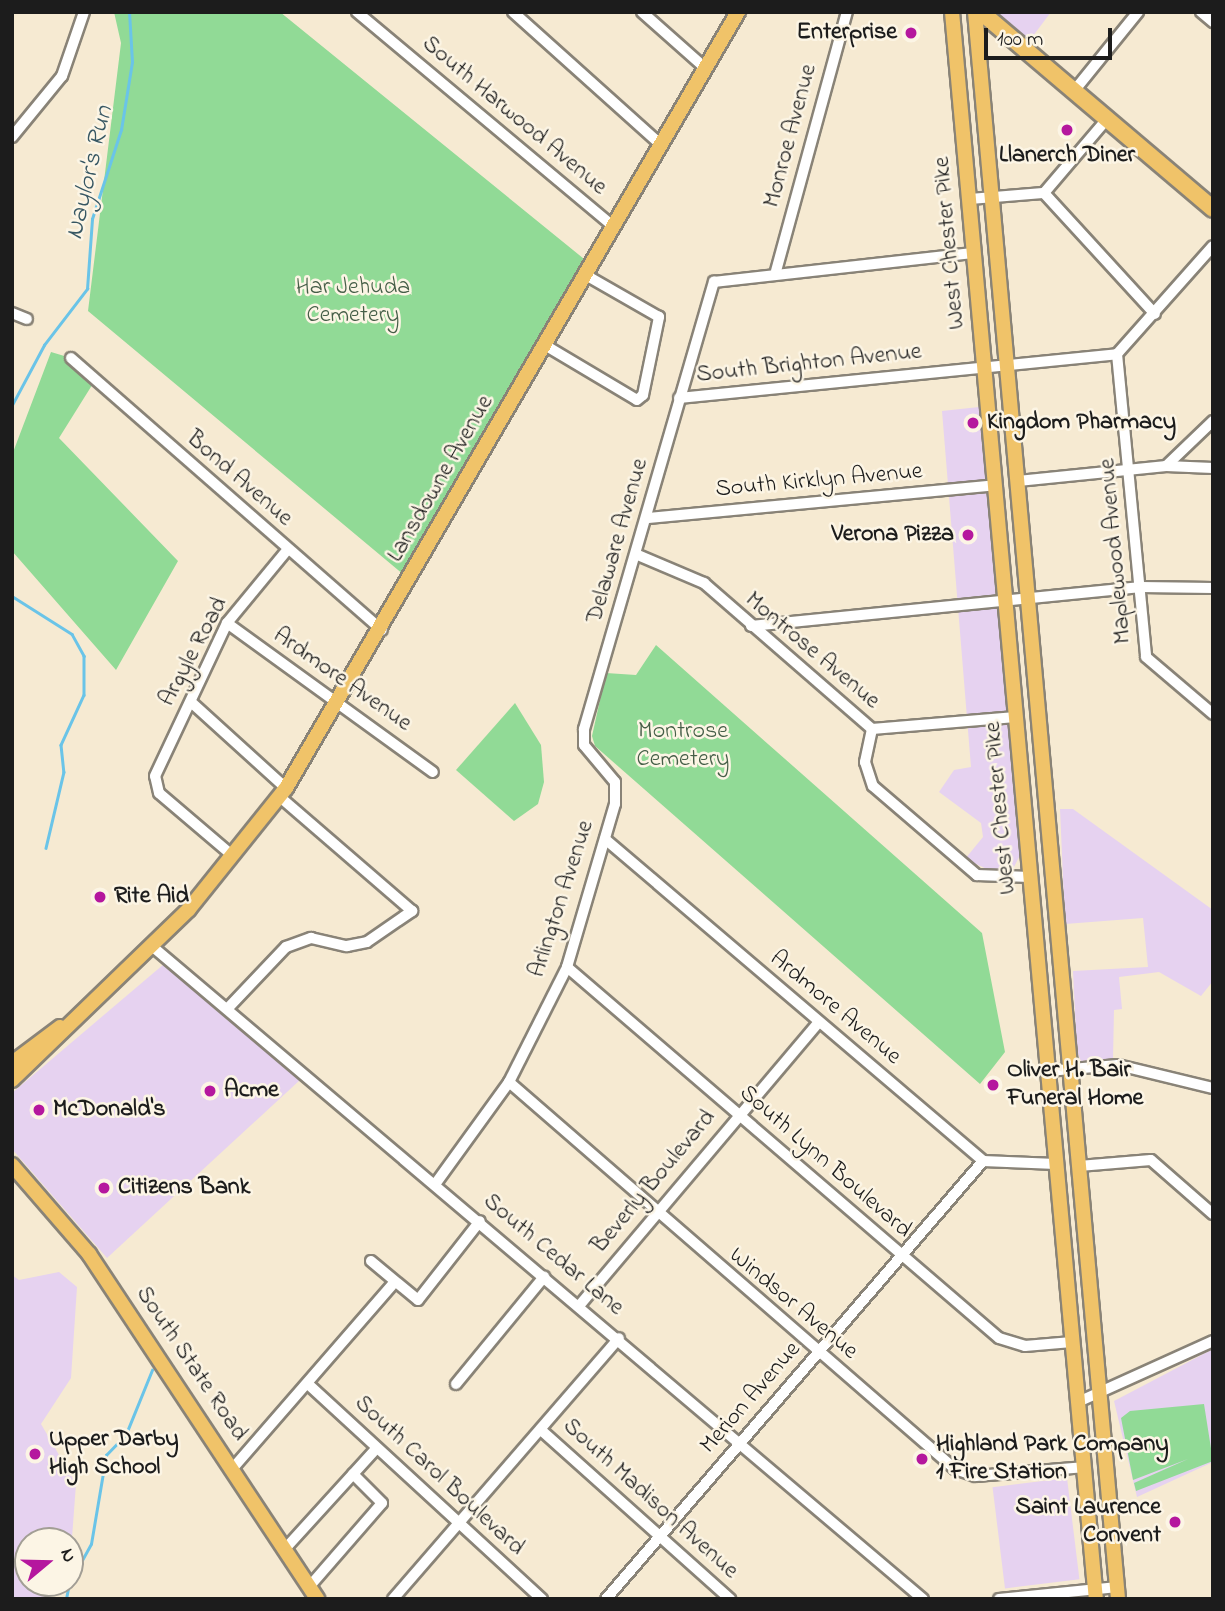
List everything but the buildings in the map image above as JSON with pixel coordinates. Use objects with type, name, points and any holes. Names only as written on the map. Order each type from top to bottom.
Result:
[{"type":"highway","points":[[981,12],[1213,209]]},
{"type":"main road","name":"Lansdowne Avenue","points":[[68,1023],[153,947],[233,856],[283,793],[382,629],[612,225],[738,12]]},
{"type":"main road","name":"West Chester Pike","points":[[952,12],[1095,1594]]},
{"type":"main road","name":"West Chester Pike","points":[[975,12],[1118,1593]]},
{"type":"main road","points":[[12,1063],[68,1023]]},
{"type":"main road","points":[[12,1080],[68,1023]]},
{"type":"main road","name":"South State Road","points":[[12,1165],[89,1254],[233,1468],[313,1593]]},
{"type":"street","points":[[12,137],[61,76],[84,12]]},
{"type":"street","name":"South Harwood Avenue","points":[[357,12],[612,225]]},
{"type":"street","points":[[513,12],[660,144]]},
{"type":"street","points":[[642,12],[704,67]]},
{"type":"street","name":"Monroe Avenue","points":[[776,271],[847,12]]},
{"type":"street","points":[[1074,91],[1139,12]]},
{"type":"street","points":[[1201,12],[1213,22]]},
{"type":"street","points":[[969,199],[1044,193],[1107,119]]},
{"type":"street","points":[[1044,193],[1155,314]]},
{"type":"street","points":[[1117,354],[1213,246]]},
{"type":"street","points":[[776,271],[974,253]]},
{"type":"street","name":"Delaware Avenue","points":[[615,804],[615,782],[584,745],[584,729],[638,555],[679,398],[714,282],[776,271]]},
{"type":"street","points":[[543,345],[638,400],[652,359],[659,317],[584,274]]},
{"type":"street","points":[[12,313],[26,319]]},
{"type":"street","name":"South Brighton Avenue","points":[[679,398],[1117,354]]},
{"type":"street","name":"Maplewood Avenue","points":[[1117,354],[1146,657],[1213,714]]},
{"type":"street","name":"Bond Avenue","points":[[71,358],[382,629]]},
{"type":"street","points":[[1166,466],[1213,421]]},
{"type":"street","points":[[1018,481],[1166,466],[1213,468]]},
{"type":"street","name":"South Kirklyn Avenue","points":[[648,518],[995,485]]},
{"type":"street","name":"Argyle Road","points":[[233,856],[155,786],[228,623],[288,549]]},
{"type":"street","name":"Montrose Avenue","points":[[638,555],[704,583],[872,729],[1016,717]]},
{"type":"street","points":[[751,626],[1141,587],[1213,588]]},
{"type":"street","name":"Ardmore Avenue","points":[[228,623],[336,707],[364,719],[433,772]]},
{"type":"street","points":[[191,702],[283,793],[412,911],[367,942],[347,946],[311,938],[286,947],[229,1007]]},
{"type":"street","points":[[872,729],[864,762],[873,786],[977,875],[1030,877]]},
{"type":"street","name":"Arlington Avenue","points":[[436,1184],[509,1082],[566,967],[615,804]]},
{"type":"street","name":"Ardmore Avenue","points":[[604,839],[983,1161]]},
{"type":"street","name":"South Cedar Lane","points":[[153,947],[229,1007],[544,1278],[619,1338],[739,1445],[923,1599]]},
{"type":"street","name":"South Lynn Boulevard","points":[[566,967],[901,1255],[1009,1343],[1072,1342]]},
{"type":"street","name":"Beverly Boulevard","points":[[579,1306],[654,1213],[818,1023]]},
{"type":"street","points":[[1048,1071],[1118,1065],[1213,1088]]},
{"type":"street","name":"Windsor Avenue","points":[[509,1082],[654,1213],[961,1473],[1084,1467]]},
{"type":"street","points":[[1079,1166],[1151,1160],[1213,1214]]},
{"type":"street","points":[[983,1161],[1056,1164]]},
{"type":"street","name":"Merion Avenue","points":[[606,1599],[983,1161]]},
{"type":"street","points":[[372,1261],[392,1285],[418,1300],[480,1221]]},
{"type":"street","points":[[456,1384],[544,1278]]},
{"type":"street","points":[[233,1468],[309,1384],[392,1285]]},
{"type":"street","points":[[393,1599],[619,1338]]},
{"type":"street","points":[[1078,1402],[1213,1341]]},
{"type":"street","name":"South Carol Boulevard","points":[[309,1384],[376,1449],[542,1599]]},
{"type":"street","name":"South Madison Avenue","points":[[541,1430],[730,1599]]},
{"type":"street","points":[[284,1550],[376,1449]]},
{"type":"street","points":[[313,1593],[382,1503],[353,1474]]},
{"type":"street","points":[[999,1599],[1118,1593]]},
{"type":"shaded area","points":[[993,12],[1051,12],[1030,40]]},
{"type":"shaded area","points":[[979,407],[1021,853],[1013,869],[998,874],[965,859],[983,837],[981,823],[939,792],[954,770],[971,767],[942,411]]},
{"type":"shaded area","points":[[1060,809],[1073,809],[1213,910],[1213,981],[1201,996],[1159,972],[1119,977],[1122,1009],[1114,1010],[1113,1059],[1081,1061],[1077,1052],[1073,971],[1148,967],[1143,918],[1065,924]]},
{"type":"shaded area","points":[[164,964],[300,1080],[107,1258],[12,1149],[12,1093]]},
{"type":"shaded area","name":"Upper Darby High School","points":[[59,1272],[77,1287],[71,1378],[41,1424],[76,1484],[73,1527],[14,1527],[14,1597],[50,1599],[12,1599],[12,1275],[19,1280]]},
{"type":"shaded area","points":[[1213,1349],[1213,1462],[1137,1497],[1114,1401]]},
{"type":"shaded area","points":[[1067,1478],[1079,1579],[1005,1588],[993,1487]]},
{"type":"green space","name":"Har Jehuda Cemetery","points":[[114,12],[280,12],[589,263],[410,580],[88,311],[121,43]]},
{"type":"green space","points":[[51,352],[71,358],[94,382],[59,438],[178,561],[116,670],[12,551],[12,455]]},
{"type":"green space","name":"Montrose Cemetery","points":[[656,645],[982,933],[1005,1052],[980,1084],[595,746],[592,736],[606,673],[636,675]]},
{"type":"green space","points":[[515,703],[541,745],[544,782],[538,804],[514,821],[456,770]]},
{"type":"green space","points":[[1204,1404],[1213,1461],[1136,1491],[1134,1483],[1188,1459],[1133,1480],[1121,1418],[1130,1411]]},
{"type":"waterway","name":"Naylor's Run","points":[[12,405],[44,345],[87,289],[92,219],[121,130],[132,62],[129,12]]},
{"type":"waterway","name":"Naylor's Run","points":[[12,596],[72,634],[84,656],[84,695],[61,745],[64,772],[46,848]]},
{"type":"waterway","name":"Naylor's Run","points":[[84,1557],[91,1544],[106,1455],[126,1434],[152,1370]]},
{"type":"place","name":"Enterprise","points":[[911,33]]},
{"type":"place","name":"Llanerch Diner","points":[[1067,130]]},
{"type":"place","name":"Kingdom Pharmacy","points":[[973,423]]},
{"type":"place","name":"Verona Pizza","points":[[968,535]]},
{"type":"place","name":"Rite Aid","points":[[100,897]]},
{"type":"place","name":"Oliver H. Bair Funeral Home","points":[[993,1085]]},
{"type":"place","name":"Acme","points":[[210,1091]]},
{"type":"place","name":"McDonald's","points":[[39,1110]]},
{"type":"place","name":"Citizens Bank","points":[[104,1188]]},
{"type":"place","name":"Upper Darby High School","points":[[35,1454]]},
{"type":"place","name":"Highland Park Company 1 Fire Station","points":[[922,1459]]},
{"type":"place","name":"Saint Laurence Convent","points":[[1175,1522]]}]
